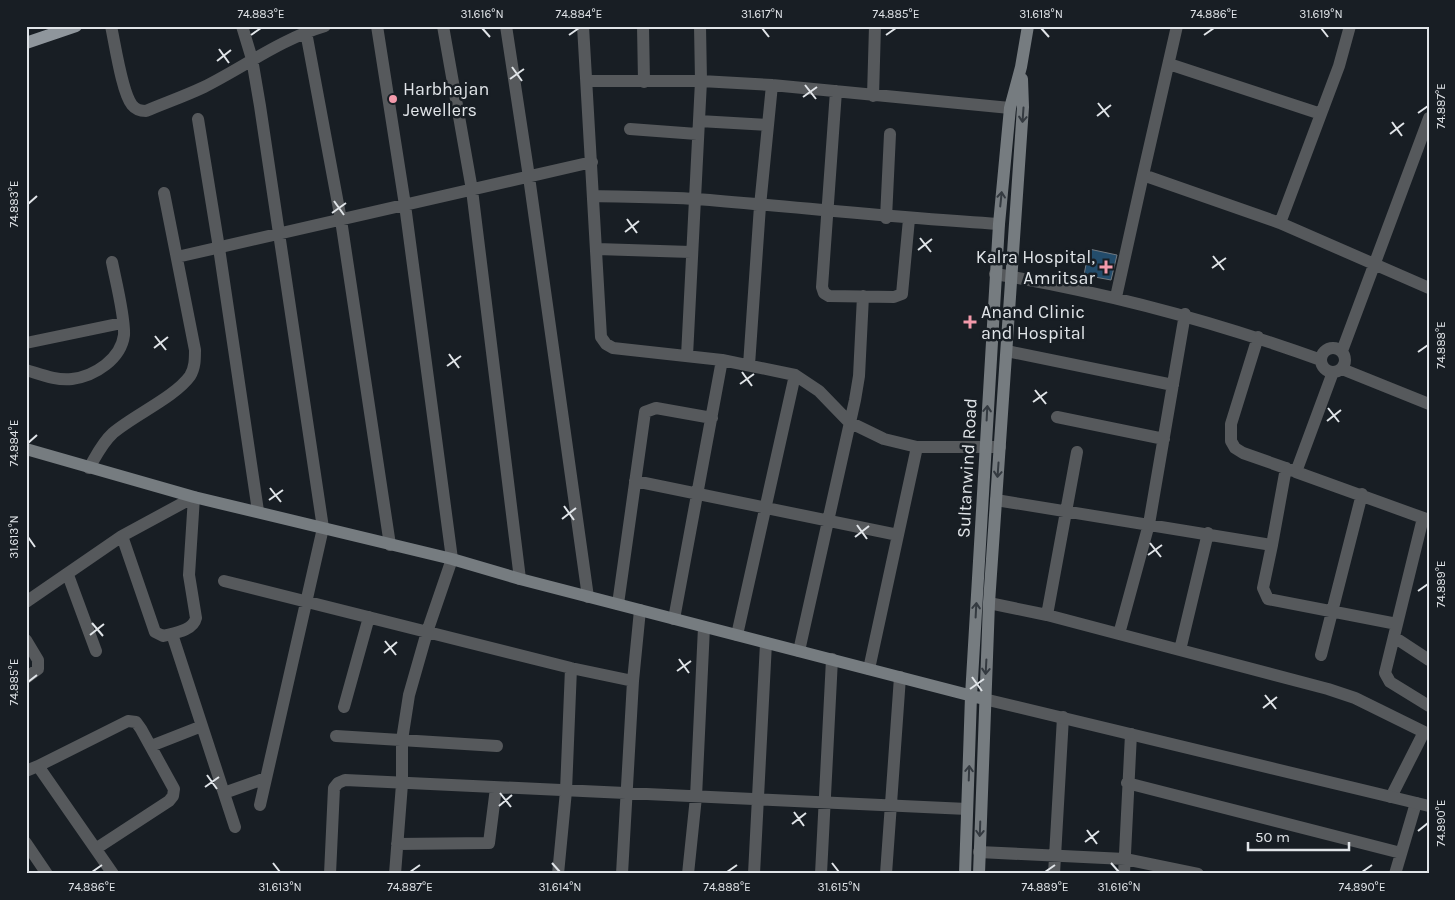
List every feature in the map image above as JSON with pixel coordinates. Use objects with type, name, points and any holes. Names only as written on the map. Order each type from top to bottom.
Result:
[{"type":"main road","points":[[26,42],[76,26]]},
{"type":"main road","name":"Sultanwind Road","points":[[965,874],[971,696],[995,274],[1010,108],[1021,67],[1028,26]]},
{"type":"main road","name":"Sultanwind Road","points":[[979,874],[984,699],[1023,107],[1021,67]]},
{"type":"main road","points":[[26,449],[194,497],[258,511],[390,546],[452,559],[588,597],[984,699]]},
{"type":"street","points":[[110,26],[131,105],[138,110],[146,111],[204,87],[252,59],[306,32],[325,26]]},
{"type":"street","points":[[242,26],[252,59],[323,528],[260,805]]},
{"type":"street","points":[[377,26],[405,206],[452,559],[427,632],[410,695],[402,740],[402,784],[396,874]]},
{"type":"street","points":[[443,26],[472,190],[520,579]]},
{"type":"street","points":[[506,26],[530,177],[588,597]]},
{"type":"street","points":[[582,26],[592,162],[601,337],[606,344],[613,348],[748,364],[795,375],[819,391],[849,422],[884,439],[917,447],[1000,447]]},
{"type":"street","points":[[643,26],[644,82]]},
{"type":"street","points":[[687,356],[701,81],[700,26]]},
{"type":"street","points":[[873,96],[875,26]]},
{"type":"street","points":[[1116,297],[1177,26]]},
{"type":"street","points":[[1280,223],[1322,114],[1350,26]]},
{"type":"street","points":[[306,32],[341,220],[390,546]]},
{"type":"street","points":[[1169,64],[1322,114]]},
{"type":"street","points":[[587,81],[701,81],[772,85],[1010,108]]},
{"type":"street","points":[[748,364],[760,206],[772,85]]},
{"type":"street","points":[[836,91],[822,287],[824,293],[829,296],[899,296],[903,291],[909,219]]},
{"type":"street","points":[[1429,118],[1342,351],[1346,360],[1338,370],[1291,470],[1263,588],[1268,599],[1333,611],[1396,630],[1429,660]]},
{"type":"street","points":[[198,119],[258,511]]},
{"type":"street","points":[[630,129],[768,124]]},
{"type":"street","points":[[886,218],[890,134]]},
{"type":"street","points":[[176,257],[592,162]]},
{"type":"street","points":[[1143,175],[1280,223],[1429,288]]},
{"type":"street","points":[[89,468],[100,448],[112,434],[178,387],[190,376],[196,363],[164,193]]},
{"type":"street","points":[[594,196],[695,199],[760,206],[829,210],[886,218],[999,224]]},
{"type":"street","points":[[597,249],[691,252]]},
{"type":"street","points":[[26,370],[51,378],[71,379],[92,373],[110,362],[121,348],[124,333],[112,262]]},
{"type":"street","points":[[995,274],[1116,297],[1185,314],[1258,337],[1321,360]]},
{"type":"street","points":[[800,651],[859,376],[863,296]]},
{"type":"street","points":[[1119,634],[1149,524],[1185,314]]},
{"type":"street","points":[[26,343],[122,323]]},
{"type":"street","points":[[1258,337],[1231,424],[1231,441],[1234,448],[1243,453],[1362,494],[1426,519],[1396,630],[1386,678],[1429,706]]},
{"type":"street","points":[[1342,351],[1329,348],[1322,355],[1321,360],[1325,368],[1338,370],[1429,404]]},
{"type":"street","points":[[1007,351],[1173,385]]},
{"type":"street","points":[[674,619],[722,360]]},
{"type":"street","points":[[737,635],[795,375]]},
{"type":"street","points":[[618,604],[645,412],[656,408],[712,418]]},
{"type":"street","points":[[1057,417],[1164,439]]},
{"type":"street","points":[[869,669],[917,447]]},
{"type":"street","points":[[1048,615],[1077,452]]},
{"type":"street","points":[[635,481],[898,535]]},
{"type":"street","points":[[1321,655],[1362,494]]},
{"type":"street","points":[[26,602],[68,575],[122,536],[194,497]]},
{"type":"street","points":[[122,536],[155,632],[163,636],[189,628],[194,624],[196,618],[189,574],[194,497]]},
{"type":"street","points":[[996,500],[1208,533],[1272,545]]},
{"type":"street","points":[[1180,650],[1208,533]]},
{"type":"street","points":[[68,575],[96,651]]},
{"type":"street","points":[[224,581],[571,668],[633,681]]},
{"type":"street","points":[[989,603],[1048,615],[1328,689],[1426,726],[1391,797]]},
{"type":"street","points":[[622,874],[633,681],[640,610]]},
{"type":"street","points":[[344,707],[369,617]]},
{"type":"street","points":[[688,874],[696,797],[704,626]]},
{"type":"street","points":[[172,634],[235,827]]},
{"type":"street","points":[[26,640],[38,660],[38,669],[26,678]]},
{"type":"street","points":[[754,874],[766,643]]},
{"type":"street","points":[[821,874],[832,660]]},
{"type":"street","points":[[558,874],[566,791],[571,668]]},
{"type":"street","points":[[886,874],[900,677]]},
{"type":"street","points":[[984,699],[1423,804],[1401,853],[1395,874]]},
{"type":"street","points":[[1054,874],[1063,717]]},
{"type":"street","points":[[97,848],[169,801],[173,796],[174,789],[136,722],[128,721],[32,768],[97,848],[113,874]]},
{"type":"street","points":[[151,746],[202,726]]},
{"type":"street","points":[[1124,874],[1127,783],[1131,734]]},
{"type":"street","points":[[336,736],[497,746]]},
{"type":"street","points":[[224,793],[266,778]]},
{"type":"street","points":[[330,874],[334,788],[338,783],[345,780],[967,809]]},
{"type":"street","points":[[1127,783],[1401,853]]},
{"type":"street","points":[[397,844],[489,843],[496,788]]},
{"type":"street","points":[[26,843],[47,874]]},
{"type":"street","points":[[979,852],[1125,859],[1196,874]]},
{"type":"building","points":[[1089,249],[1117,255],[1111,280],[1084,275]]},
{"type":"place","name":"Harbhajan Jewellers","points":[[393,99]]},
{"type":"place","name":"Kalra Hospital, Amritsar","points":[[1106,267]]},
{"type":"place","name":"Anand Clinic and Hospital","points":[[970,322]]}]
